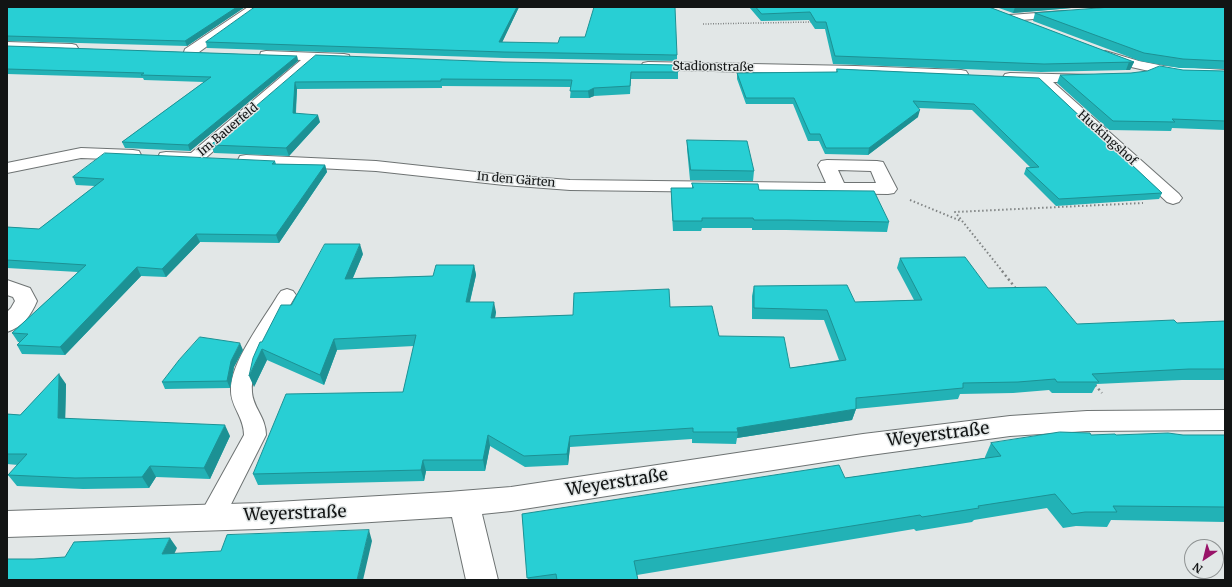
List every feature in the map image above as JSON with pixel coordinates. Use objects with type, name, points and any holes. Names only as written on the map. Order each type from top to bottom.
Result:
[{"type":"street","points":[[190,52],[255,7]]},
{"type":"street","points":[[996,13],[1039,30]]},
{"type":"street","points":[[1010,18],[1072,13]]},
{"type":"street","points":[[7,46],[81,49]]},
{"type":"street","points":[[174,52],[213,53]]},
{"type":"street","points":[[1098,52],[1128,63],[1154,70],[1186,74],[1225,74]]},
{"type":"street","points":[[252,54],[360,58]]},
{"type":"street","name":"Im Bauerfeld","points":[[7,168],[81,153],[195,158],[313,57]]},
{"type":"street","name":"Stadionstraße","points":[[638,66],[862,70],[977,75]]},
{"type":"street","points":[[1126,76],[1143,74],[1154,70]]},
{"type":"street","points":[[1001,76],[1041,78],[1101,77]]},
{"type":"street","name":"Huckingshof","points":[[1041,78],[1173,198]]},
{"type":"street","name":"In den Gärten","points":[[195,158],[376,166],[504,180],[570,185],[888,189]]},
{"type":"street","points":[[837,188],[827,165],[877,166],[888,189]]},
{"type":"street","points":[[7,287],[22,293],[26,301],[21,312],[7,324]]},
{"type":"street","name":"Weyerstraße","points":[[7,524],[337,513],[464,504],[556,492],[912,438],[1010,426],[1124,420],[1225,420]]},
{"type":"street","points":[[464,504],[482,580]]},
{"type":"lane","points":[[211,518],[255,435],[256,427],[254,419],[246,406],[241,392],[243,377],[250,359],[287,295]]},
{"type":"path","points":[[703,24],[814,22]]},
{"type":"path","points":[[888,189],[961,222]]},
{"type":"path","points":[[1021,295],[961,222],[955,212],[1156,203],[1171,201],[1173,198]]},
{"type":"path","points":[[1090,379],[1124,420]]},
{"type":"building","points":[[7,7],[237,7],[185,41],[7,36]]},
{"type":"building","points":[[255,7],[517,7],[499,42],[558,43],[560,37],[585,37],[594,7],[675,7],[677,55],[504,52],[206,42]]},
{"type":"building","points":[[756,7],[989,7],[1134,62],[1044,64],[835,56],[826,22],[816,22],[810,12],[762,14]]},
{"type":"building","points":[[1111,7],[1225,7],[1225,61],[1183,59],[1144,53],[1035,13]]},
{"type":"building","points":[[7,46],[297,56],[188,145],[122,142],[211,77],[141,75],[144,73],[7,69]]},
{"type":"building","points":[[316,55],[503,62],[678,65],[678,72],[631,72],[630,86],[594,88],[588,91],[570,91],[572,80],[441,79],[441,81],[295,82],[293,113],[318,115],[286,148],[211,145]]},
{"type":"building","points":[[1160,66],[1183,70],[1225,71],[1225,121],[1172,119],[1175,122],[1113,121],[1060,75],[1131,73],[1147,71]]},
{"type":"building","points":[[837,69],[1039,78],[1162,193],[1059,199],[1026,168],[1039,167],[974,104],[913,101],[920,110],[869,148],[826,148],[820,134],[810,134],[794,98],[746,98],[737,73],[837,72]]},
{"type":"building","points":[[687,140],[747,141],[754,171],[691,170]]},
{"type":"building","points":[[105,153],[275,161],[272,164],[325,165],[276,235],[196,234],[162,269],[137,267],[60,347],[17,345],[28,334],[12,333],[86,265],[7,260],[7,227],[39,229],[104,179],[73,177]]},
{"type":"building","points":[[692,183],[758,184],[759,190],[874,191],[889,222],[754,220],[753,218],[702,218],[702,221],[673,221],[671,188],[693,188]]},
{"type":"building","points":[[325,244],[360,244],[345,279],[433,276],[436,265],[474,265],[466,302],[494,302],[491,318],[573,315],[574,293],[669,289],[670,307],[712,306],[719,336],[784,337],[790,368],[846,360],[827,310],[754,308],[754,286],[847,285],[855,302],[922,300],[900,258],[965,257],[988,288],[1046,287],[1077,324],[1174,320],[1177,323],[1225,321],[1225,369],[1189,369],[1092,374],[1099,382],[1057,382],[1055,379],[1018,382],[963,383],[963,388],[856,398],[856,409],[737,428],[738,432],[693,432],[693,428],[570,436],[567,454],[524,456],[488,435],[483,460],[423,460],[421,470],[253,474],[286,394],[403,392],[416,335],[334,339],[320,375],[262,349],[249,376],[253,358],[260,342],[262,342],[281,305],[291,305]]},
{"type":"building","points":[[200,337],[240,343],[231,361],[227,381],[162,382],[179,360]]},
{"type":"building","points":[[59,374],[58,418],[225,425],[204,468],[150,466],[142,477],[75,478],[8,475],[27,454],[7,454],[7,414],[20,415]]},
{"type":"building","points":[[1060,432],[1090,433],[1091,435],[1168,433],[1183,435],[1225,435],[1225,507],[1113,506],[1117,512],[1085,512],[1072,514],[1055,494],[978,506],[979,508],[922,517],[920,515],[634,561],[638,580],[557,580],[556,574],[527,578],[522,514],[839,465],[845,478],[1001,456],[991,443]]},
{"type":"building","points":[[369,530],[357,580],[7,580],[7,559],[65,557],[74,542],[170,538],[162,554],[221,551],[227,535]]}]
